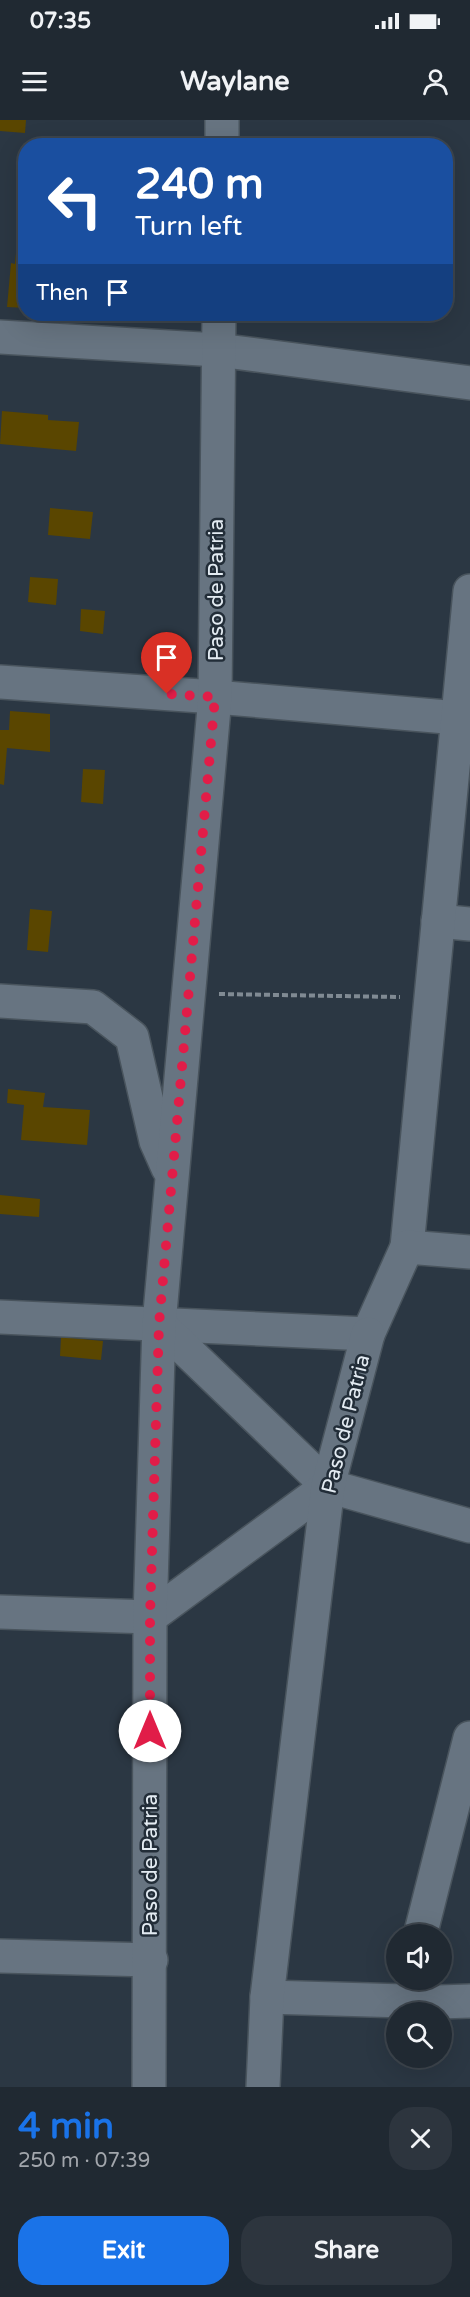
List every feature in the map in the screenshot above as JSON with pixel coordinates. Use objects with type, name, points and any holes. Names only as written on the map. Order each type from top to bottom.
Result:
[{"type":"street","points":[[222,120],[222,138]]},
{"type":"street","name":"Paso de Patria","points":[[149,2087],[150,1617],[159,1324],[215,697],[219,321]]},
{"type":"street","points":[[0,338],[218,351],[470,383]]},
{"type":"street","name":"Paso de Patria","points":[[263,2087],[267,1997],[328,1486],[368,1334],[407,1247],[431,997],[454,922],[458,718],[470,593]]},
{"type":"street","points":[[0,682],[215,697],[458,718]]},
{"type":"street","points":[[0,1001],[93,1007],[132,1037],[156,1141],[172,1176]]},
{"type":"street","points":[[407,1247],[470,1252]]},
{"type":"street","points":[[0,1317],[368,1334]]},
{"type":"street","points":[[159,1324],[328,1486],[470,1526]]},
{"type":"street","points":[[0,1612],[150,1617],[328,1486]]},
{"type":"street","points":[[423,1924],[470,1738]]},
{"type":"street","points":[[0,1956],[151,1960]]},
{"type":"street","points":[[267,1997],[470,2001]]},
{"type":"path","points":[[188,994],[431,997]]},
{"type":"building","points":[[0,120],[26,120],[25,133],[0,131]]},
{"type":"building","points":[[18,230],[18,308],[7,307],[11,263],[15,264]]},
{"type":"building","points":[[2,411],[48,415],[48,420],[79,422],[76,451],[0,444]]},
{"type":"building","points":[[50,508],[93,512],[90,539],[48,535]]},
{"type":"building","points":[[30,577],[58,579],[56,605],[28,602]]},
{"type":"building","points":[[81,609],[105,611],[103,634],[80,631]]},
{"type":"building","points":[[10,711],[50,714],[50,752],[7,748],[4,785],[0,784],[0,730],[9,730]]},
{"type":"building","points":[[83,769],[105,770],[103,804],[81,802]]},
{"type":"building","points":[[30,909],[52,911],[48,952],[27,950]]},
{"type":"building","points":[[8,1089],[45,1093],[43,1107],[90,1110],[87,1145],[21,1140],[24,1105],[7,1103]]},
{"type":"building","points":[[0,1195],[40,1199],[39,1217],[0,1214]]},
{"type":"building","points":[[61,1337],[103,1341],[101,1360],[60,1356]]},
{"type":"route","points":[[150,1731],[150,1617],[159,1324],[215,697],[167,694]]}]
